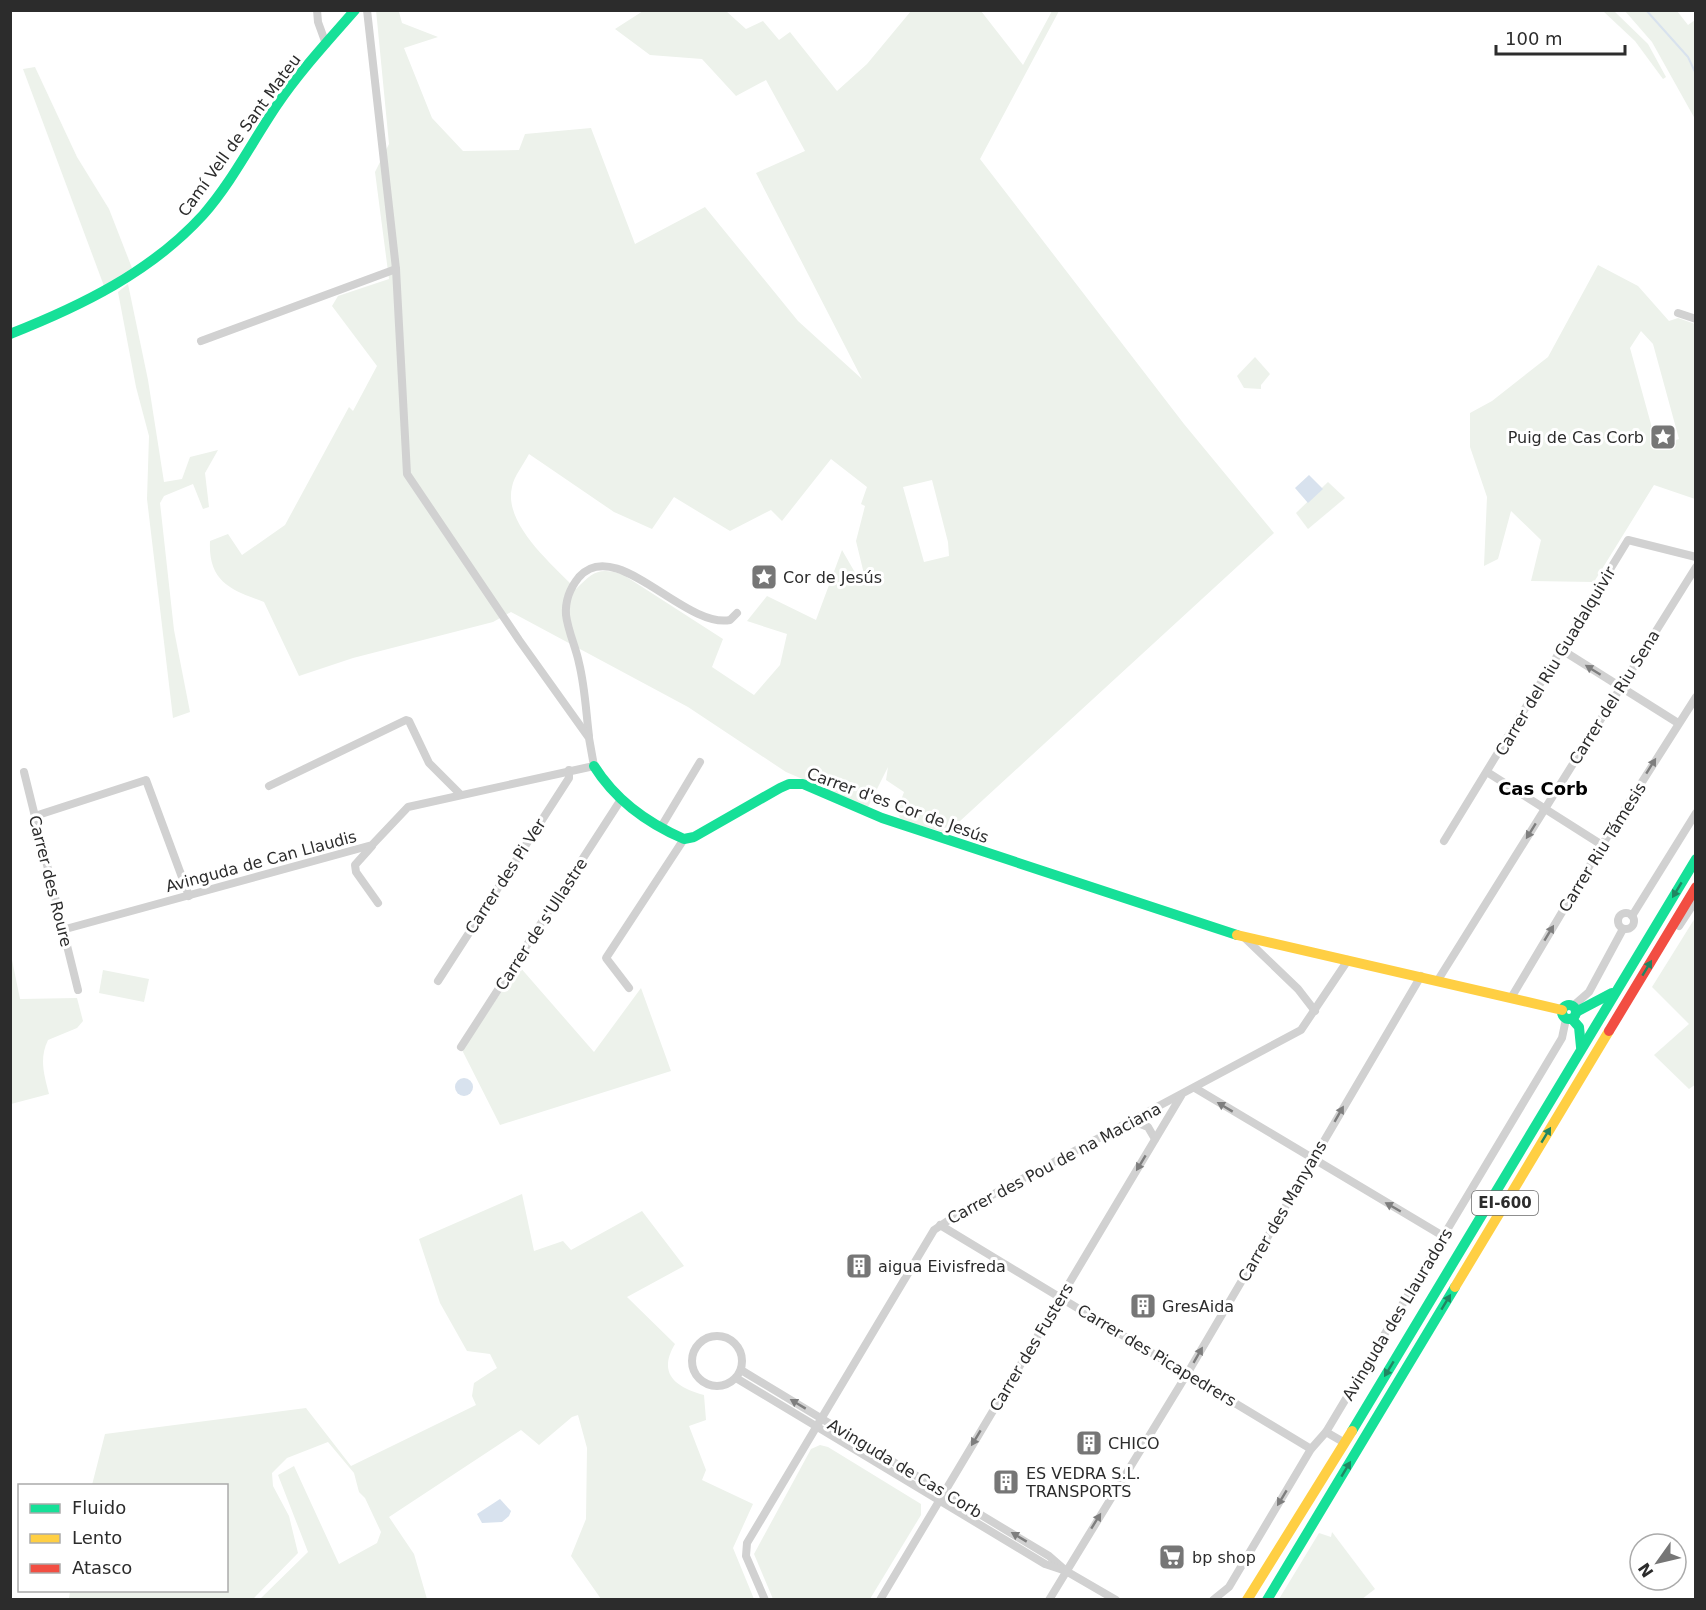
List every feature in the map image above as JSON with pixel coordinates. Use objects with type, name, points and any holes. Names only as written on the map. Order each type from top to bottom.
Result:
[{"type":"main road","name":"Camí Vell de Sant Mateu","points":[[10,334],[81,306],[101,295],[149,262],[191,227],[222,189],[293,82],[355,10]]},
{"type":"main road","points":[[594,766],[605,785],[620,801],[684,839]]},
{"type":"main road","name":"Carrer d'es Cor de Jesús","points":[[684,839],[694,837],[780,788],[789,784],[803,784],[882,818],[1245,938],[1511,998]]},
{"type":"main road","name":"EI-600","points":[[1247,1599],[1345,1443],[1695,859]]},
{"type":"main road","name":"EI-600","points":[[1267,1599],[1695,887]]},
{"type":"main road","points":[[1511,998],[1570,1013],[1616,991]]},
{"type":"main road","points":[[1570,1013],[1579,1027],[1581,1049]]},
{"type":"street","points":[[317,10],[318,22],[326,44]]},
{"type":"street","points":[[367,10],[396,269],[406,474],[496,607],[589,738]]},
{"type":"street","points":[[201,341],[396,269]]},
{"type":"street","points":[[1678,313],[1695,320]]},
{"type":"street","name":"Carrer del Riu Guadalquivir","points":[[1444,841],[1628,540],[1695,557]]},
{"type":"street","points":[[594,766],[580,667],[566,615],[567,596],[584,572],[601,566],[620,568],[710,621],[730,620],[737,613]]},
{"type":"street","name":"Carrer del Riu Sena","points":[[1438,980],[1695,567]]},
{"type":"street","points":[[1562,650],[1678,723]]},
{"type":"street","name":"Carrer Riu Támesis","points":[[1511,998],[1602,845],[1695,697]]},
{"type":"street","points":[[269,786],[406,720],[409,721],[429,763],[460,794]]},
{"type":"street","points":[[662,826],[700,762]]},
{"type":"street","name":"Avinguda de Can Llaudis","points":[[63,930],[372,845],[408,807],[594,766]]},
{"type":"street","name":"Carrer des Pi Ver","points":[[438,981],[563,787],[569,770]]},
{"type":"street","name":"Carrer des Roure","points":[[24,772],[78,990]]},
{"type":"street","points":[[1487,772],[1602,845]]},
{"type":"street","points":[[34,816],[146,780],[189,896]]},
{"type":"street","name":"Carrer de s'Ullastre","points":[[461,1047],[620,801]]},
{"type":"street","points":[[1570,1013],[1589,992],[1623,929],[1633,925],[1632,916],[1695,813]]},
{"type":"street","points":[[629,988],[606,958],[684,839]]},
{"type":"street","points":[[372,845],[355,866],[356,872],[378,903]]},
{"type":"street","points":[[1659,947],[1679,926],[1695,900]]},
{"type":"street","points":[[1245,938],[1298,989],[1315,1011]]},
{"type":"street","name":"Carrer des Pou de na Maciana","points":[[765,1599],[746,1549],[927,1242],[940,1224],[1301,1030],[1348,960]]},
{"type":"street","name":"Carrer des Manyans","points":[[1049,1599],[1187,1374],[1421,976]]},
{"type":"street","name":"Avinguda des Llauradors","points":[[1213,1599],[1228,1587],[1311,1449],[1326,1432],[1562,1038],[1570,1013]]},
{"type":"street","points":[[1195,1088],[1312,1160],[1443,1236]]},
{"type":"street","name":"Carrer des Fusters","points":[[880,1599],[1182,1095]]},
{"type":"street","points":[[1133,1121],[1148,1127],[1155,1139]]},
{"type":"street","name":"Carrer des Picapedrers","points":[[940,1224],[1311,1449]]},
{"type":"street","points":[[710,1336],[726,1337],[738,1347],[741,1354],[738,1374],[721,1387],[704,1383],[692,1370],[691,1361],[696,1345],[710,1336]]},
{"type":"street","name":"Avinguda de Cas Corb","points":[[738,1374],[823,1419],[1052,1557],[1066,1571]]},
{"type":"street","name":"Avinguda de Cas Corb","points":[[738,1374],[818,1427],[939,1501],[1048,1565],[1066,1571],[1114,1599]]},
{"type":"street","points":[[1326,1432],[1345,1443]]},
{"type":"shaded area","points":[[376,10],[399,12],[402,23],[438,37],[404,48],[432,118],[463,151],[519,150],[525,134],[591,128],[635,244],[705,207],[798,321],[862,379],[756,173],[805,151],[766,80],[736,96],[702,59],[650,55],[615,29],[643,11],[726,11],[746,29],[763,21],[779,40],[790,32],[837,91],[867,64],[911,11],[981,11],[1023,65],[1052,11],[1059,11],[980,159],[1184,424],[1274,533],[947,833],[901,820],[897,811],[904,792],[886,780],[888,767],[868,807],[786,772],[688,707],[511,612],[493,622],[353,658],[299,676],[264,602],[232,588],[218,575],[210,555],[210,541],[228,534],[242,555],[285,525],[349,407],[353,411],[377,366],[332,306],[338,296],[389,279],[375,172],[389,144]],"holes":[[[529,454],[614,512],[652,529],[674,497],[730,531],[771,510],[782,521],[831,459],[867,487],[861,504],[865,506],[856,541],[864,574],[857,576],[842,550],[816,620],[767,596],[747,621],[787,634],[780,665],[754,695],[712,667],[723,639],[622,574],[607,571],[596,572],[576,589],[543,556],[522,529],[511,501],[513,483]],[[932,480],[948,542],[949,556],[924,562],[903,487]]]},
{"type":"shaded area","points":[[1603,11],[1614,11],[1648,44],[1666,77],[1663,79],[1635,41]]},
{"type":"shaded area","points":[[1625,11],[1677,11],[1688,25],[1695,20],[1695,119],[1652,42]]},
{"type":"shaded area","points":[[35,67],[77,157],[109,209],[132,268],[104,286],[23,69]]},
{"type":"shaded area","points":[[1598,265],[1638,286],[1669,321],[1678,318],[1695,324],[1695,499],[1654,485],[1594,582],[1531,581],[1541,540],[1511,511],[1498,559],[1484,566],[1487,497],[1470,447],[1470,413],[1492,401],[1548,357]],"holes":[[[1641,331],[1653,344],[1679,439],[1657,446],[1630,348]]]},
{"type":"shaded area","points":[[128,284],[148,380],[164,482],[182,479],[190,457],[218,450],[205,473],[209,507],[203,509],[193,484],[164,496],[160,503],[174,630],[190,712],[173,718],[147,499],[149,436],[136,387],[118,292]]},
{"type":"shaded area","points":[[1255,357],[1270,374],[1261,385],[1261,389],[1244,388],[1237,376]]},
{"type":"shaded area","points":[[1309,475],[1323,489],[1308,503],[1295,488]]},
{"type":"shaded area","points":[[1328,482],[1345,498],[1308,529],[1296,513]]},
{"type":"shaded area","points":[[1695,918],[1696,1084],[1689,1089],[1654,1055],[1689,1024],[1652,987]]},
{"type":"shaded area","points":[[11,955],[20,999],[77,998],[83,1021],[77,1028],[48,1040],[43,1060],[49,1094],[11,1104]]},
{"type":"shaded area","points":[[519,966],[594,1052],[641,988],[671,1071],[500,1125],[462,1050]]},
{"type":"shaded area","points":[[103,970],[149,979],[144,1002],[99,993]]},
{"type":"shaded area","points":[[464,1078],[470,1081],[473,1087],[470,1093],[464,1096],[458,1093],[455,1087],[458,1081]]},
{"type":"shaded area","points":[[522,1194],[534,1251],[563,1241],[571,1250],[642,1211],[684,1266],[627,1297],[675,1344],[668,1364],[672,1378],[685,1388],[704,1395],[706,1420],[689,1426],[706,1470],[702,1480],[753,1504],[733,1548],[754,1599],[601,1599],[571,1556],[586,1519],[587,1448],[578,1415],[572,1417],[539,1445],[521,1430],[389,1517],[414,1554],[427,1599],[260,1599],[308,1552],[278,1475],[294,1466],[339,1564],[377,1543],[381,1532],[365,1498],[359,1492],[354,1473],[328,1442],[287,1458],[272,1473],[273,1486],[289,1516],[298,1553],[253,1599],[69,1599],[70,1592],[228,1592],[228,1484],[92,1484],[105,1434],[306,1408],[351,1466],[476,1405],[472,1396],[474,1383],[497,1368],[490,1354],[467,1351],[440,1303],[419,1239]]},
{"type":"shaded area","points":[[820,1445],[828,1447],[921,1504],[921,1515],[870,1599],[773,1599],[754,1554],[811,1449]]},
{"type":"shaded area","points":[[500,1499],[511,1511],[509,1516],[502,1522],[482,1523],[477,1514]]},
{"type":"shaded area","points":[[1332,1532],[1375,1589],[1362,1599],[1279,1599],[1319,1533],[1331,1537]]},
{"type":"waterway","points":[[1646,10],[1688,57],[1696,74]]},
{"type":"traffic: fast","points":[[10,334],[63,312],[114,285],[161,254],[183,235],[203,215],[223,189],[295,80],[355,10]]},
{"type":"traffic: fast","points":[[594,766],[612,790],[633,810],[657,826],[684,839],[694,837],[780,788],[789,784],[803,784],[882,818],[1237,935]]},
{"type":"traffic: fast","points":[[1352,1431],[1696,859]]},
{"type":"traffic: fast","points":[[1576,1012],[1612,993]]},
{"type":"traffic: fast","points":[[1566,1005],[1572,1005],[1576,1012],[1572,1019],[1566,1019],[1562,1015],[1562,1009],[1566,1005]]},
{"type":"traffic: fast","points":[[1572,1019],[1579,1027],[1581,1047]]},
{"type":"traffic: fast","points":[[1267,1600],[1455,1287]]},
{"type":"traffic: slow","points":[[1237,935],[1562,1010]]},
{"type":"traffic: slow","points":[[1455,1287],[1609,1031]]},
{"type":"traffic: slow","points":[[1247,1600],[1352,1431]]},
{"type":"traffic: jam","points":[[1609,1031],[1696,887]]},
{"type":"place","name":"Puig de Cas Corb","points":[[1663,437]]},
{"type":"place","name":"Cor de Jesús","points":[[764,577]]},
{"type":"place","name":"aigua Eivisfreda","points":[[859,1266]]},
{"type":"place","name":"GresAida","points":[[1143,1306]]},
{"type":"place","name":"CHICO","points":[[1089,1443]]},
{"type":"place","name":"ES VEDRA S.L. TRANSPORTS","points":[[1006,1482]]},
{"type":"place","name":"bp shop","points":[[1172,1557]]},
{"type":"district","name":"Cas Corb","points":[[1543,789]]}]
